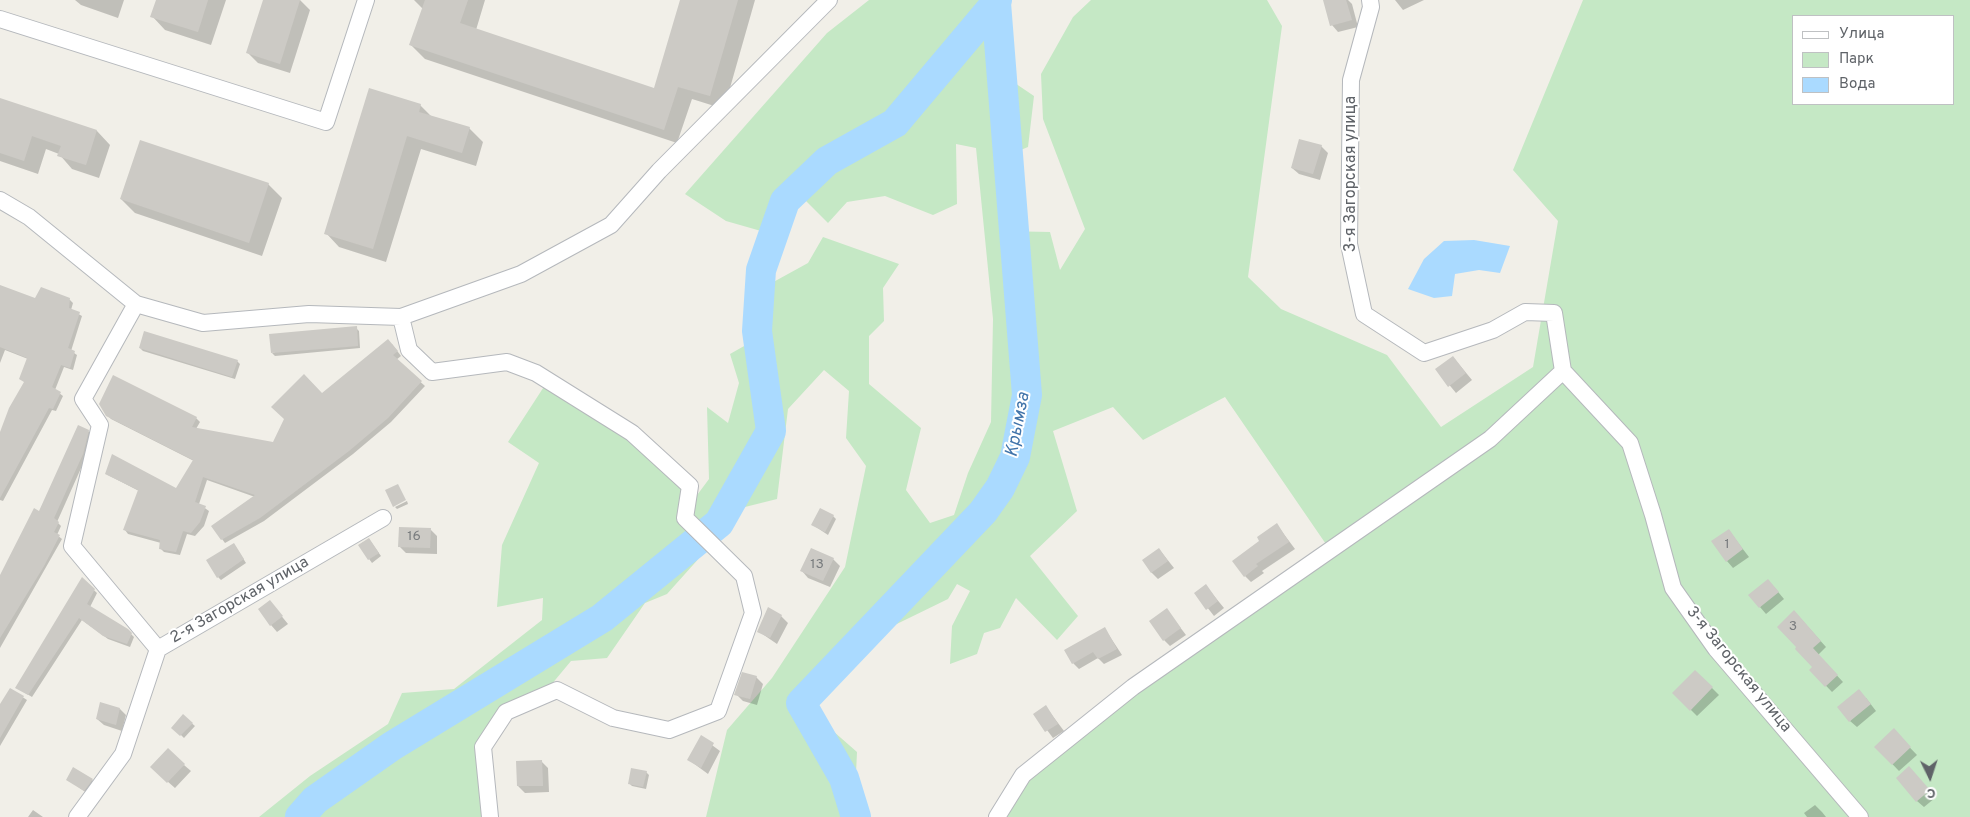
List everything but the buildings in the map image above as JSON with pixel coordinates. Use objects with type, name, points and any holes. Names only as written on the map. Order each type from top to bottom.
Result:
[{"type":"street","points":[[0,19],[326,122],[366,0]]},
{"type":"street","points":[[0,200],[29,217],[136,304],[203,323],[309,314],[401,317],[521,274],[611,225],[659,171],[829,0]]},
{"type":"street","name":"3-я Загорская улица","points":[[1370,0],[1371,7],[1351,80],[1349,244],[1364,314],[1424,354],[1492,330],[1525,312],[1554,312],[1563,371],[1630,443],[1653,515],[1673,588],[1716,649],[1860,817]]},
{"type":"street","points":[[136,304],[83,399],[100,425],[72,546],[158,649]]},
{"type":"street","points":[[401,317],[409,350],[432,372],[507,362],[536,373],[632,433],[690,486],[686,518],[744,576],[752,613],[718,711],[669,730],[613,718],[557,690],[506,712],[482,747],[490,817]]},
{"type":"street","points":[[997,817],[1023,775],[1133,687],[1490,439],[1563,371]]},
{"type":"street","name":"2-я Загорская улица","points":[[76,817],[123,754],[158,649],[383,518]]},
{"type":"green space","points":[[869,0],[997,0],[997,71],[1034,96],[1028,147],[1006,156],[1002,231],[1050,232],[1060,270],[1085,229],[1043,119],[1041,74],[1073,17],[1091,0],[1267,0],[1282,26],[1248,277],[1281,309],[1387,355],[1441,427],[1533,367],[1558,221],[1513,170],[1583,0],[1970,0],[1970,817],[997,817],[1023,775],[1330,550],[1225,397],[1143,440],[1113,407],[1053,431],[1077,511],[1030,556],[1078,616],[1057,640],[1016,598],[1000,628],[984,633],[977,654],[950,664],[952,626],[970,591],[957,584],[948,599],[866,639],[838,650],[801,703],[857,752],[854,817],[706,817],[727,730],[772,678],[845,567],[866,466],[846,438],[849,391],[824,370],[788,409],[777,499],[745,507],[667,594],[645,603],[607,658],[571,661],[541,697],[488,730],[494,817],[259,817],[310,776],[388,724],[402,693],[454,689],[542,620],[543,598],[497,607],[502,545],[539,463],[508,442],[547,382],[631,442],[681,483],[683,514],[709,479],[707,407],[728,423],[739,383],[730,354],[760,337],[757,291],[808,263],[823,237],[899,264],[883,288],[884,321],[869,336],[869,384],[921,428],[906,490],[930,523],[954,515],[968,473],[991,422],[993,319],[976,148],[956,144],[957,204],[933,215],[885,196],[847,202],[828,223],[801,196],[768,233],[726,221],[685,194],[827,33]]},
{"type":"water","points":[[1474,240],[1510,246],[1500,273],[1479,270],[1455,274],[1452,296],[1434,298],[1408,289],[1424,259],[1444,241]]},
{"type":"waterway","name":"Крымза","points":[[856,817],[844,778],[801,703],[983,512],[1000,488],[1015,457],[1027,395],[997,0]]},
{"type":"waterway","points":[[300,817],[315,800],[392,746],[602,618],[719,523],[771,431],[757,331],[761,270],[785,201],[827,161],[895,123],[996,3]]}]
